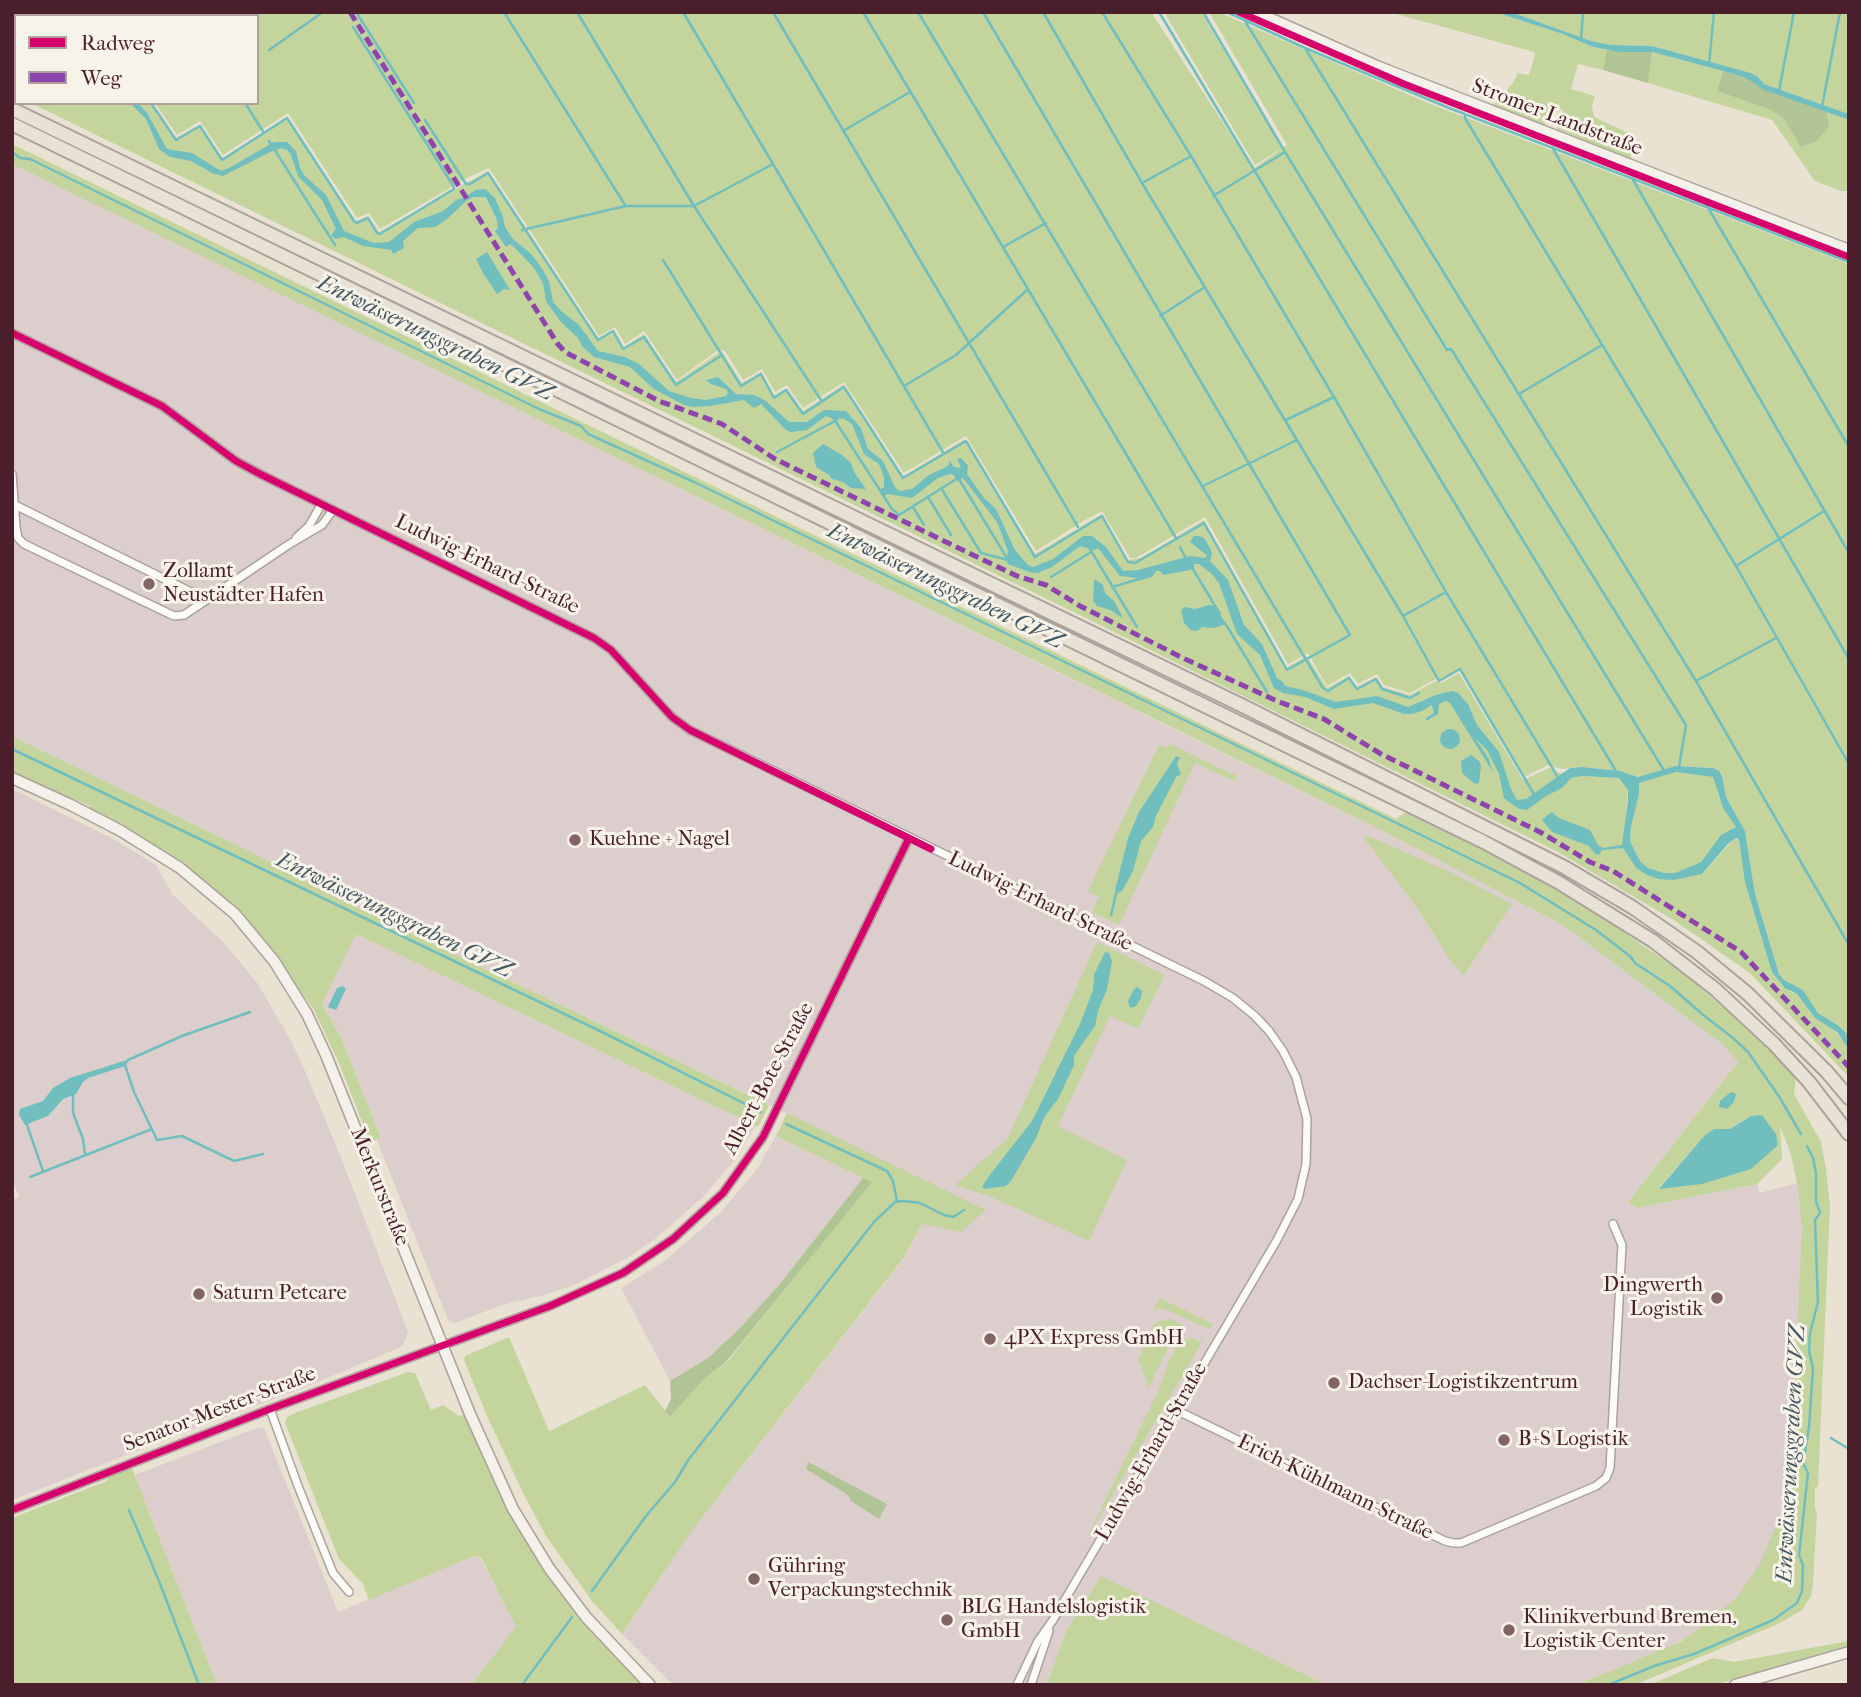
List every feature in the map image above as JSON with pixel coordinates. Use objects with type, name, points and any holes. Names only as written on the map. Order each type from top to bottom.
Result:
[{"type":"highway","points":[[12,109],[1243,706],[1564,867],[1632,907],[1697,952],[1748,994],[1827,1072],[1849,1098]]},
{"type":"highway","points":[[12,124],[1482,841],[1558,882],[1653,941],[1715,989],[1783,1053],[1849,1133]]},
{"type":"street","name":"Stromer Landstraße","points":[[1256,12],[1378,67],[1849,250]]},
{"type":"street","name":"Ludwig-Erhard-Straße","points":[[13,334],[162,406],[236,461],[594,638],[611,650],[672,717],[690,730],[1204,981],[1233,998],[1269,1031],[1291,1065],[1304,1101],[1308,1137],[1306,1164],[1298,1199],[1053,1620],[1038,1641],[1017,1685]]},
{"type":"street","points":[[12,474],[18,538],[29,548],[164,614],[174,616],[184,615],[288,545],[322,526],[333,510]]},
{"type":"street","points":[[15,505],[207,600]]},
{"type":"street","points":[[288,545],[309,526],[321,505]]},
{"type":"street","name":"Merkurstraße","points":[[12,778],[121,831],[180,868],[235,914],[274,961],[307,1014],[326,1055],[489,1458],[530,1538],[586,1617],[650,1685]]},
{"type":"street","name":"Albert-Bote-Straße","points":[[442,1345],[550,1306],[624,1273],[673,1239],[723,1193],[753,1153],[780,1105],[909,838]]},
{"type":"street","name":"Erich-Kühlmann-Straße","points":[[1176,1410],[1453,1543],[1461,1543],[1596,1486],[1606,1478],[1610,1468],[1622,1245],[1613,1224]]},
{"type":"street","name":"Senator-Mester-Straße","points":[[12,1510],[442,1345]]},
{"type":"street","points":[[270,1409],[333,1573],[349,1592]]},
{"type":"street","name":"Ludwig-Erhard-Straße","points":[[1031,1685],[1053,1620]]},
{"type":"street","points":[[1735,1685],[1849,1652]]},
{"type":"shaded area","points":[[12,163],[1371,825],[1563,925],[1722,1044],[1738,1062],[1628,1202],[1637,1208],[1757,1184],[1759,1193],[1801,1182],[1805,1237],[1795,1476],[1767,1565],[1720,1621],[1660,1651],[1577,1685],[1327,1685],[1101,1577],[1067,1629],[1046,1685],[673,1685],[622,1634],[694,1528],[903,1260],[922,1224],[863,1150],[325,892],[259,856],[12,736]]},
{"type":"shaded area","points":[[12,789],[115,840],[156,865],[173,895],[225,944],[258,984],[305,1071],[408,1332],[403,1346],[306,1387],[12,1500],[12,1200],[19,1197],[12,1178]]},
{"type":"shaded area","points":[[356,934],[756,1126],[732,1163],[704,1196],[655,1239],[627,1258],[576,1284],[502,1305],[455,1323],[448,1320],[377,1140],[381,1137],[341,1037],[322,1004]]},
{"type":"shaded area","points":[[776,1136],[863,1178],[779,1285],[740,1328],[708,1358],[670,1381],[621,1288],[666,1260],[721,1212],[757,1169]]},
{"type":"shaded area","points":[[264,1428],[338,1612],[474,1556],[480,1558],[517,1627],[471,1685],[217,1685],[135,1475],[254,1429]]},
{"type":"green space","points":[[12,12],[1151,12],[1253,169],[1287,145],[1209,12],[1218,12],[1428,103],[1849,264],[1849,1036],[1818,1013],[1803,990],[1784,980],[1779,974],[1755,894],[1745,831],[1726,797],[1722,776],[1713,768],[1675,766],[1638,777],[1620,771],[1582,767],[1562,769],[1548,765],[1524,777],[1460,670],[1410,693],[1384,685],[1377,674],[1358,684],[1350,673],[1327,686],[1308,653],[1288,664],[1205,517],[1136,558],[1130,558],[1102,511],[1036,551],[966,436],[904,473],[844,382],[803,408],[787,385],[775,392],[762,369],[743,380],[725,351],[718,350],[677,380],[644,331],[625,344],[615,327],[599,336],[489,168],[380,229],[369,213],[357,218],[288,113],[223,155],[200,121],[177,135],[156,105],[259,105],[259,14],[14,14],[12,19]]},
{"type":"green space","points":[[1164,12],[1201,12],[1282,148],[1255,165]]},
{"type":"green space","points":[[1389,12],[1495,12],[1607,50],[1603,70],[1578,64],[1571,89],[1595,96],[1592,106],[1594,117],[1632,135],[1631,159],[1557,129],[1563,110],[1551,106],[1545,125],[1493,106],[1518,73],[1529,75],[1534,52]]},
{"type":"green space","points":[[1511,12],[1849,12],[1849,114],[1764,84],[1751,73],[1652,46],[1611,45],[1591,41]]},
{"type":"green space","points":[[12,22],[14,95],[12,94]]},
{"type":"green space","points":[[1607,50],[1652,52],[1648,83],[1603,70]]},
{"type":"green space","points":[[1652,52],[1723,71],[1717,91],[1771,110],[1784,119],[1829,127],[1827,112],[1849,120],[1849,191],[1841,191],[1815,181],[1772,120],[1648,83]]},
{"type":"green space","points":[[1723,71],[1746,78],[1765,90],[1827,112],[1829,127],[1816,141],[1801,147],[1784,119],[1771,110],[1717,91]]},
{"type":"green space","points":[[35,105],[153,105],[176,138],[199,125],[223,158],[287,117],[356,221],[368,216],[379,232],[488,171],[598,338],[614,330],[624,347],[644,334],[676,382],[718,353],[723,353],[742,383],[761,372],[774,395],[787,388],[803,411],[843,385],[903,476],[965,439],[1035,554],[1102,514],[1128,560],[1141,558],[1204,520],[1287,667],[1307,656],[1327,688],[1349,676],[1357,687],[1376,677],[1383,687],[1410,695],[1436,681],[1441,683],[1459,673],[1523,780],[1549,768],[1571,778],[1619,778],[1628,790],[1623,848],[1636,868],[1647,875],[1658,879],[1702,874],[1734,839],[1739,840],[1772,972],[1791,992],[1797,994],[1815,1018],[1831,1027],[1843,1041],[1849,1051],[1849,1077],[1750,973],[1675,921],[1556,851],[1096,623]]},
{"type":"green space","points":[[12,144],[1396,819],[1406,812],[1547,884],[1683,973],[1744,1025],[1796,1076],[1794,1094],[1821,1142],[1830,1205],[1818,1486],[1815,1489],[1817,1512],[1813,1585],[1811,1596],[1802,1610],[1780,1623],[1635,1685],[1577,1685],[1680,1642],[1711,1620],[1737,1597],[1760,1564],[1784,1507],[1791,1476],[1802,1227],[1791,1154],[1780,1126],[1782,1159],[1757,1184],[1637,1208],[1628,1202],[1738,1062],[1722,1044],[1563,925],[1371,825],[12,164]],"holes":[[[1750,1116],[1659,1188],[1704,1136],[1714,1129],[1730,1129]]]},
{"type":"green space","points":[[12,736],[259,856],[325,892],[769,1105],[758,1127],[356,934],[322,1004],[341,1037],[381,1138],[370,1142],[339,1063],[313,1008],[254,929],[232,905],[180,863],[93,811],[88,805],[12,773]]},
{"type":"green space","points":[[1170,744],[1237,776],[1234,781],[1195,763],[1119,925],[1092,912],[1099,897],[1088,891],[1159,745],[1167,748]]},
{"type":"green space","points":[[1676,772],[1713,777],[1718,795],[1736,827],[1721,835],[1701,862],[1675,873],[1664,873],[1648,868],[1640,861],[1630,841],[1631,827],[1639,783]]},
{"type":"green space","points":[[1366,835],[1452,873],[1512,904],[1464,975],[1452,963],[1416,906],[1364,838]]},
{"type":"green space","points":[[1097,942],[1165,975],[1138,1029],[1110,1016],[1058,1126],[1127,1160],[1089,1241],[991,1197],[955,1185],[1008,1138]]},
{"type":"green space","points":[[787,1113],[986,1210],[961,1232],[922,1224],[903,1259],[694,1528],[622,1634],[592,1601],[546,1536],[487,1416],[464,1360],[465,1356],[509,1337],[549,1431],[645,1385],[670,1417],[705,1378],[727,1362],[871,1182],[776,1136]]},
{"type":"green space","points":[[863,1178],[872,1182],[726,1362],[705,1378],[670,1417],[665,1411],[671,1399],[670,1381],[708,1358],[740,1328],[779,1285]]},
{"type":"green space","points":[[1160,1298],[1213,1324],[1209,1329],[1165,1309],[1160,1308],[1153,1312]]},
{"type":"green space","points":[[1171,1319],[1184,1326],[1172,1338],[1149,1388],[1138,1359],[1154,1325],[1159,1321]]},
{"type":"green space","points":[[1187,1339],[1202,1342],[1086,1540],[1158,1391],[1177,1345]]},
{"type":"green space","points":[[408,1372],[415,1373],[431,1410],[443,1405],[459,1416],[464,1415],[505,1503],[545,1570],[573,1609],[644,1685],[471,1685],[516,1627],[481,1558],[474,1556],[369,1600],[363,1584],[339,1559],[285,1423],[287,1417],[295,1413]]},
{"type":"green space","points":[[808,1462],[887,1504],[879,1519],[851,1501],[848,1495],[806,1469]]},
{"type":"green space","points":[[132,1468],[217,1685],[14,1685],[12,1518],[107,1481],[109,1476]]},
{"type":"green space","points":[[1101,1576],[1327,1685],[1046,1685],[1067,1629]]},
{"type":"green space","points":[[1849,1641],[1849,1645],[1714,1685],[1649,1685],[1713,1658],[1734,1662]]},
{"type":"water","points":[[1495,12],[1511,12],[1591,41],[1611,45],[1652,46],[1751,73],[1764,84],[1849,114],[1849,120],[1764,90],[1746,78],[1652,52],[1620,52],[1593,47],[1563,34]]},
{"type":"water","points":[[132,105],[140,105],[147,113],[167,149],[192,153],[221,171],[274,142],[287,142],[296,151],[305,176],[326,195],[344,231],[374,243],[389,242],[414,222],[443,211],[475,190],[485,189],[495,198],[505,227],[513,239],[531,254],[541,267],[549,281],[553,302],[579,325],[598,351],[625,357],[639,364],[669,391],[691,398],[705,400],[726,396],[726,389],[706,380],[718,377],[736,394],[754,395],[766,401],[789,422],[807,422],[824,410],[846,411],[861,428],[868,449],[883,461],[899,491],[912,489],[929,475],[948,466],[950,461],[954,467],[961,468],[957,459],[961,458],[968,465],[967,474],[984,498],[996,509],[1015,550],[1033,567],[1053,559],[1083,536],[1092,536],[1106,547],[1123,571],[1138,570],[1190,556],[1205,558],[1207,555],[1190,542],[1194,536],[1204,538],[1212,554],[1210,561],[1228,580],[1244,625],[1262,644],[1277,678],[1285,686],[1336,702],[1377,696],[1408,707],[1436,695],[1452,691],[1458,693],[1468,704],[1477,725],[1499,752],[1517,800],[1526,799],[1570,768],[1620,771],[1638,777],[1675,766],[1713,768],[1719,771],[1726,797],[1745,831],[1755,894],[1779,974],[1784,980],[1803,990],[1818,1013],[1849,1036],[1849,1050],[1837,1032],[1815,1018],[1797,994],[1785,988],[1772,972],[1745,882],[1739,840],[1736,838],[1702,874],[1674,880],[1647,875],[1636,868],[1623,848],[1602,850],[1599,855],[1595,854],[1589,846],[1552,832],[1542,820],[1552,812],[1559,818],[1590,830],[1598,845],[1603,848],[1622,845],[1628,790],[1619,778],[1571,778],[1562,788],[1527,810],[1519,809],[1504,798],[1499,774],[1487,750],[1475,738],[1489,759],[1492,771],[1450,703],[1446,701],[1439,704],[1438,714],[1426,721],[1426,718],[1434,713],[1432,705],[1412,714],[1404,714],[1373,703],[1334,709],[1305,697],[1283,693],[1274,688],[1260,655],[1237,634],[1219,583],[1199,564],[1194,564],[1194,568],[1190,570],[1164,575],[1156,571],[1152,577],[1138,581],[1137,578],[1120,576],[1098,548],[1095,550],[1080,546],[1052,567],[1038,573],[1029,572],[1008,564],[1008,551],[997,522],[963,478],[957,481],[954,475],[950,474],[938,478],[912,498],[888,494],[883,496],[879,490],[884,487],[884,477],[879,464],[864,454],[852,424],[844,419],[839,418],[838,421],[826,416],[807,430],[791,432],[761,404],[754,408],[744,400],[710,406],[684,405],[654,389],[630,367],[594,357],[582,346],[546,301],[543,283],[534,268],[513,246],[510,244],[506,247],[495,231],[498,228],[497,220],[486,197],[473,197],[466,201],[435,227],[418,228],[403,241],[404,248],[393,254],[391,250],[363,246],[344,237],[335,239],[331,235],[336,229],[322,200],[298,176],[287,150],[281,148],[272,151],[223,176],[191,161],[170,157],[159,149],[146,119]],"holes":[[[1676,772],[1713,777],[1723,808],[1736,827],[1721,835],[1701,862],[1675,873],[1648,868],[1640,861],[1630,841],[1639,783]]]},
{"type":"water","points":[[487,252],[510,290],[504,289],[497,294],[483,273],[476,259]]},
{"type":"water","points":[[823,444],[851,463],[866,489],[851,488],[816,467],[813,453]]},
{"type":"water","points":[[1094,579],[1103,585],[1105,593],[1114,601],[1123,618],[1097,606],[1093,601]]},
{"type":"water","points":[[1215,606],[1226,624],[1214,628],[1202,627],[1197,631],[1191,630],[1184,623],[1181,610],[1185,607],[1195,609]]},
{"type":"water","points":[[1450,729],[1457,732],[1460,739],[1457,746],[1450,749],[1443,746],[1440,739],[1443,732]]},
{"type":"water","points":[[1471,755],[1481,766],[1479,783],[1475,784],[1462,773],[1461,761]]},
{"type":"water","points":[[1176,756],[1180,758],[1177,764],[1181,774],[1176,777],[1153,827],[1141,841],[1133,871],[1122,891],[1118,893],[1115,890],[1128,838],[1139,812]]},
{"type":"water","points":[[1105,952],[1109,953],[1112,961],[1107,989],[1095,1026],[1074,1056],[1074,1065],[1058,1099],[1045,1116],[1035,1140],[1011,1181],[1006,1186],[985,1189],[982,1187],[989,1176],[1032,1121],[1080,1024],[1093,990],[1094,975]]},
{"type":"water","points":[[343,986],[346,989],[336,1010],[328,1007],[337,988]]},
{"type":"water","points":[[1137,987],[1142,991],[1141,998],[1136,1006],[1130,1008],[1128,1001]]},
{"type":"water","points":[[130,1059],[125,1066],[88,1078],[76,1094],[63,1099],[48,1116],[25,1125],[19,1115],[20,1109],[43,1101],[53,1088],[70,1078]]},
{"type":"water","points":[[1731,1092],[1736,1094],[1734,1102],[1727,1109],[1719,1107],[1720,1101]]},
{"type":"water","points":[[1762,1115],[1776,1134],[1778,1145],[1751,1169],[1702,1184],[1659,1189],[1704,1136],[1714,1129],[1730,1129],[1751,1116]]},
{"type":"waterway","points":[[269,50],[323,12]]},
{"type":"waterway","points":[[356,12],[414,103]]},
{"type":"waterway","points":[[504,12],[625,205]]},
{"type":"waterway","points":[[577,12],[694,206],[821,400]]},
{"type":"waterway","points":[[522,230],[626,206],[694,206],[773,164],[683,12]]},
{"type":"waterway","points":[[773,12],[1078,527]]},
{"type":"waterway","points":[[863,12],[1176,538]]},
{"type":"waterway","points":[[918,12],[1323,688],[1328,691],[1349,678],[1357,689],[1376,679],[1382,689],[1410,698],[1419,693]]},
{"type":"waterway","points":[[663,260],[741,386],[761,374],[774,398],[786,390],[803,414],[844,387],[903,478],[966,441],[1035,557],[1102,516],[1128,562],[1135,563],[1204,523],[1287,670],[1350,635],[983,12]]},
{"type":"waterway","points":[[1043,12],[1142,183],[1403,616],[1439,681],[1460,669],[1535,796]]},
{"type":"waterway","points":[[1102,12],[1191,156],[1446,592],[1559,779]]},
{"type":"waterway","points":[[1159,12],[1616,771]]},
{"type":"waterway","points":[[1203,12],[1285,152],[1665,772]]},
{"type":"waterway","points":[[1227,12],[1449,108],[1849,262]]},
{"type":"waterway","points":[[1581,39],[1583,12]]},
{"type":"waterway","points":[[1709,64],[1714,12]]},
{"type":"waterway","points":[[1779,91],[1794,12]]},
{"type":"waterway","points":[[1822,107],[1840,12]]},
{"type":"waterway","points":[[1245,21],[1447,350],[1451,349],[1686,725],[1679,767]]},
{"type":"waterway","points":[[152,105],[176,140],[200,126],[222,160],[287,118],[354,221],[357,223],[368,218],[380,234],[454,187],[353,27]]},
{"type":"waterway","points":[[1305,48],[1696,681],[1849,945]]},
{"type":"waterway","points":[[843,131],[910,92]]},
{"type":"waterway","points":[[246,105],[264,133]]},
{"type":"waterway","points":[[1465,114],[1736,566],[1849,764]]},
{"type":"waterway","points":[[425,120],[466,184],[488,173],[598,340],[613,331],[623,349],[644,337],[676,385],[722,355]]},
{"type":"waterway","points":[[269,141],[335,245]]},
{"type":"waterway","points":[[1552,147],[1849,659]]},
{"type":"waterway","name":"Entwässerungsgraben GVZ","points":[[12,152],[539,409],[581,426],[588,434],[694,482],[1520,883],[1596,930],[1733,1038],[1748,1052],[1801,1134]]},
{"type":"waterway","points":[[1213,196],[1285,152]]},
{"type":"waterway","points":[[1142,183],[1191,156]]},
{"type":"waterway","points":[[773,164],[944,454]]},
{"type":"waterway","points":[[1632,178],[1849,553]]},
{"type":"waterway","points":[[1707,206],[1849,447]]},
{"type":"waterway","points":[[1003,247],[1046,223]]},
{"type":"waterway","points":[[1160,316],[1205,287]]},
{"type":"waterway","points":[[904,386],[956,355],[1027,290]]},
{"type":"waterway","points":[[1519,394],[1602,345]]},
{"type":"waterway","points":[[1286,420],[1334,397]]},
{"type":"waterway","points":[[834,419],[892,509],[899,515],[958,478]]},
{"type":"waterway","points":[[777,452],[835,421]]},
{"type":"waterway","points":[[1203,486],[1297,440]]},
{"type":"waterway","points":[[959,479],[1008,560]]},
{"type":"waterway","points":[[941,488],[981,553],[1008,560]]},
{"type":"waterway","points":[[928,497],[951,535]]},
{"type":"waterway","points":[[913,507],[924,525]]},
{"type":"waterway","points":[[1736,566],[1824,511]]},
{"type":"waterway","points":[[1180,547],[1185,557]]},
{"type":"waterway","points":[[1090,549],[1137,627]]},
{"type":"waterway","points":[[1051,577],[1091,552]]},
{"type":"waterway","points":[[1191,566],[1220,614]]},
{"type":"waterway","points":[[1112,587],[1139,579]]},
{"type":"waterway","points":[[1403,616],[1446,592]]},
{"type":"waterway","points":[[1225,623],[1267,692]]},
{"type":"waterway","points":[[1696,681],[1776,638]]},
{"type":"waterway","name":"Entwässerungsgraben GVZ","points":[[12,749],[602,1032],[761,1112]]},
{"type":"waterway","points":[[1111,915],[1117,890]]},
{"type":"waterway","points":[[128,1060],[182,1036],[250,1012]]},
{"type":"waterway","points":[[125,1065],[134,1092],[157,1140],[182,1136],[234,1161],[263,1154]]},
{"type":"waterway","points":[[73,1093],[73,1113],[83,1139],[85,1155]]},
{"type":"waterway","points":[[26,1122],[43,1171]]},
{"type":"waterway","name":"Entwässerungsgraben GVZ","points":[[786,1124],[887,1171],[893,1181],[897,1201]]},
{"type":"waterway","points":[[30,1177],[152,1129]]},
{"type":"waterway","name":"Entwässerungsgraben GVZ","points":[[1608,1685],[1654,1666],[1694,1654],[1773,1620],[1797,1603],[1802,1591],[1803,1565],[1799,1555],[1808,1473],[1803,1463],[1809,1427],[1813,1368],[1809,1351],[1810,1333],[1818,1302],[1815,1220],[1820,1213],[1816,1201],[1816,1173],[1807,1146]]},
{"type":"waterway","points":[[592,1591],[646,1516],[675,1482],[689,1459],[874,1222],[895,1202],[920,1203],[953,1217],[964,1210]]},
{"type":"waterway","points":[[1831,1438],[1849,1449]]},
{"type":"waterway","points":[[129,1510],[199,1685]]},
{"type":"waterway","points":[[522,1685],[572,1617]]},
{"type":"marked path","points":[[350,12],[565,352],[659,401],[722,424],[775,459],[1017,576],[1046,585],[1080,606],[1185,659],[1277,701],[1324,719],[1381,754],[1540,832],[1590,862],[1613,871],[1741,952],[1849,1067]]},
{"type":"cycle path","points":[[1239,12],[1404,84],[1849,257]]},
{"type":"cycle path","points":[[12,333],[162,406],[236,461],[260,474],[594,638],[611,650],[672,717],[690,730],[931,849]]},
{"type":"cycle path","points":[[12,1510],[270,1409],[550,1306],[623,1273],[673,1239],[723,1193],[763,1137],[909,838]]},
{"type":"place","name":"Zollamt Neustädter Hafen","points":[[149,584]]},
{"type":"place","name":"Kuehne + Nagel","points":[[575,840]]},
{"type":"place","name":"Saturn Petcare","points":[[199,1294]]},
{"type":"place","name":"Dingwerth Logistik","points":[[1717,1298]]},
{"type":"place","name":"4PX Express GmbH","points":[[990,1339]]},
{"type":"place","name":"Dachser-Logistikzentrum","points":[[1334,1383]]},
{"type":"place","name":"B+S Logistik","points":[[1504,1440]]},
{"type":"place","name":"Gühring Verpackungstechnik","points":[[754,1579]]},
{"type":"place","name":"BLG Handelslogistik GmbH","points":[[947,1620]]},
{"type":"place","name":"Klinikverbund Bremen, Logistik-Center","points":[[1509,1630]]}]
